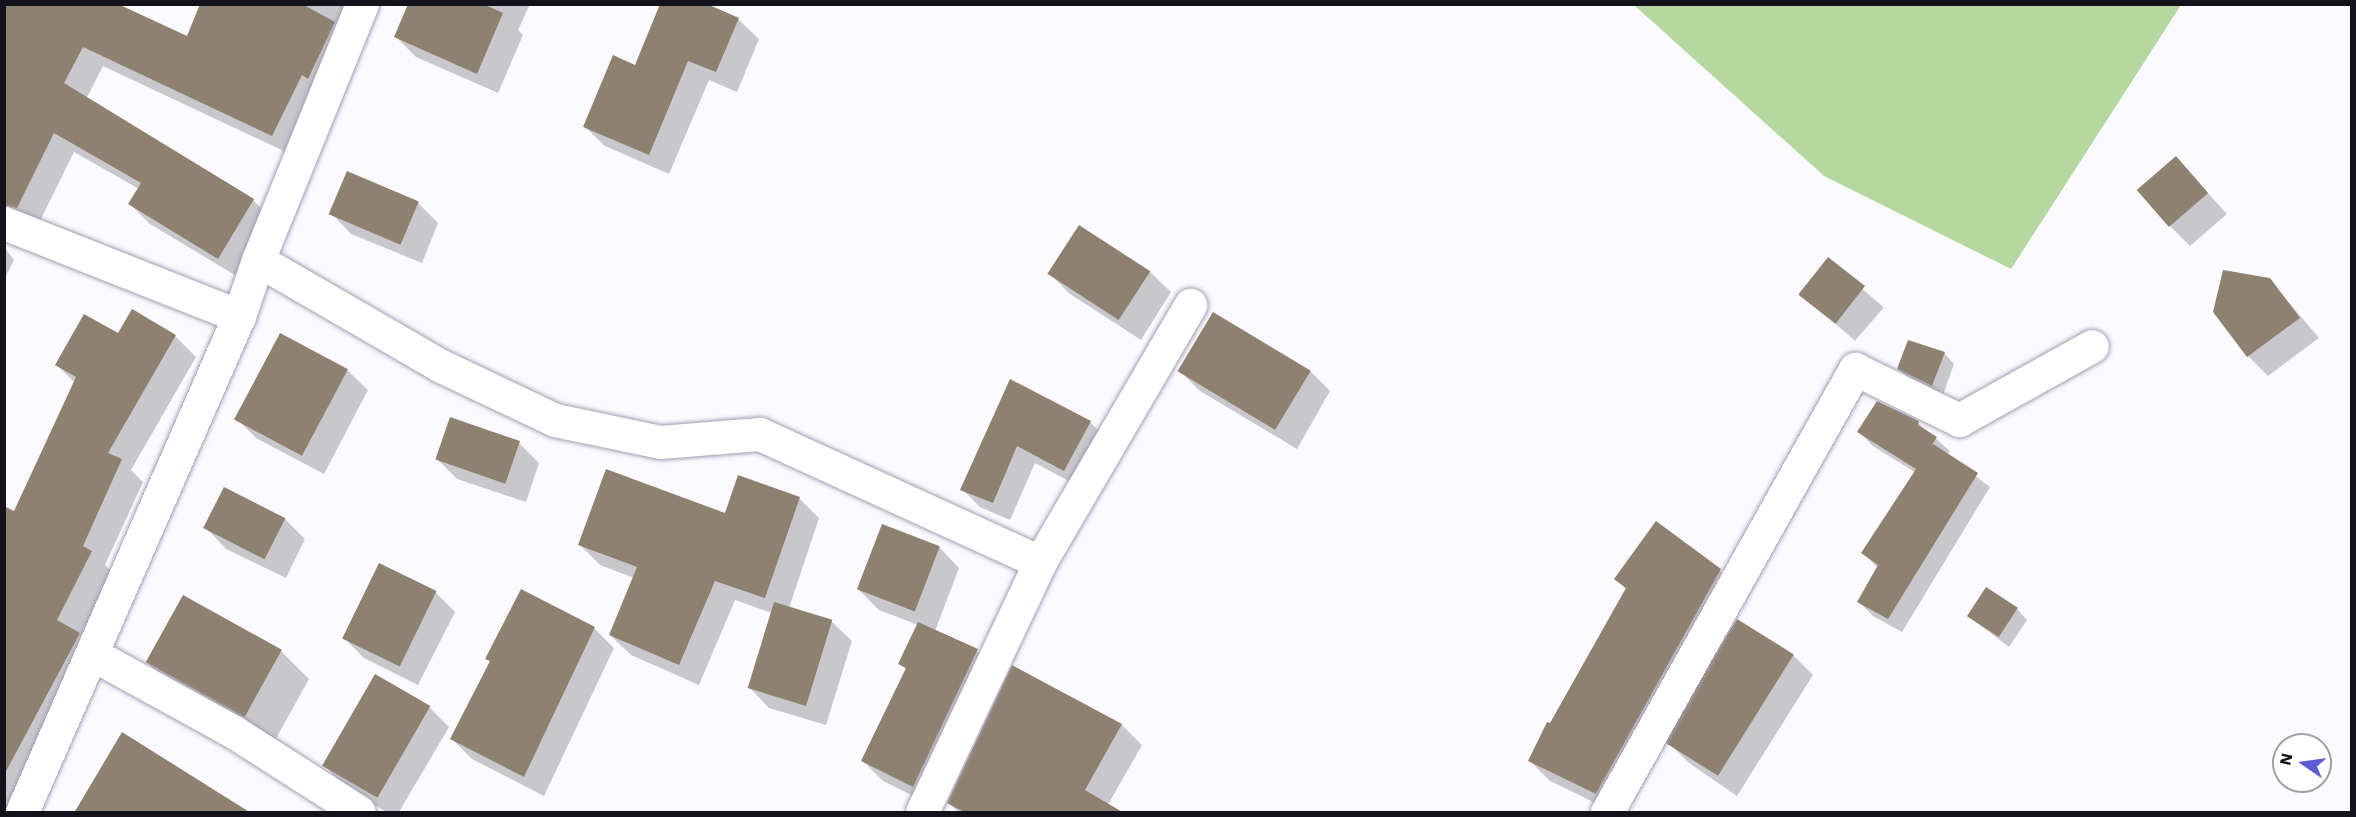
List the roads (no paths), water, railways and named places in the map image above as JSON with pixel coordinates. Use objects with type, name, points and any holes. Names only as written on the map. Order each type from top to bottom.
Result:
[{"type":"street","points":[[22,813],[239,316],[258,260],[362,4]]},
{"type":"street","points":[[4,223],[239,316]]},
{"type":"street","points":[[258,260],[439,365],[555,420],[660,442],[760,434],[1040,562]]},
{"type":"street","points":[[922,813],[1040,562],[1190,305]]},
{"type":"street","points":[[1607,813],[1855,369],[1959,420],[2092,346]]},
{"type":"street","points":[[92,654],[234,732],[359,813]]}]
